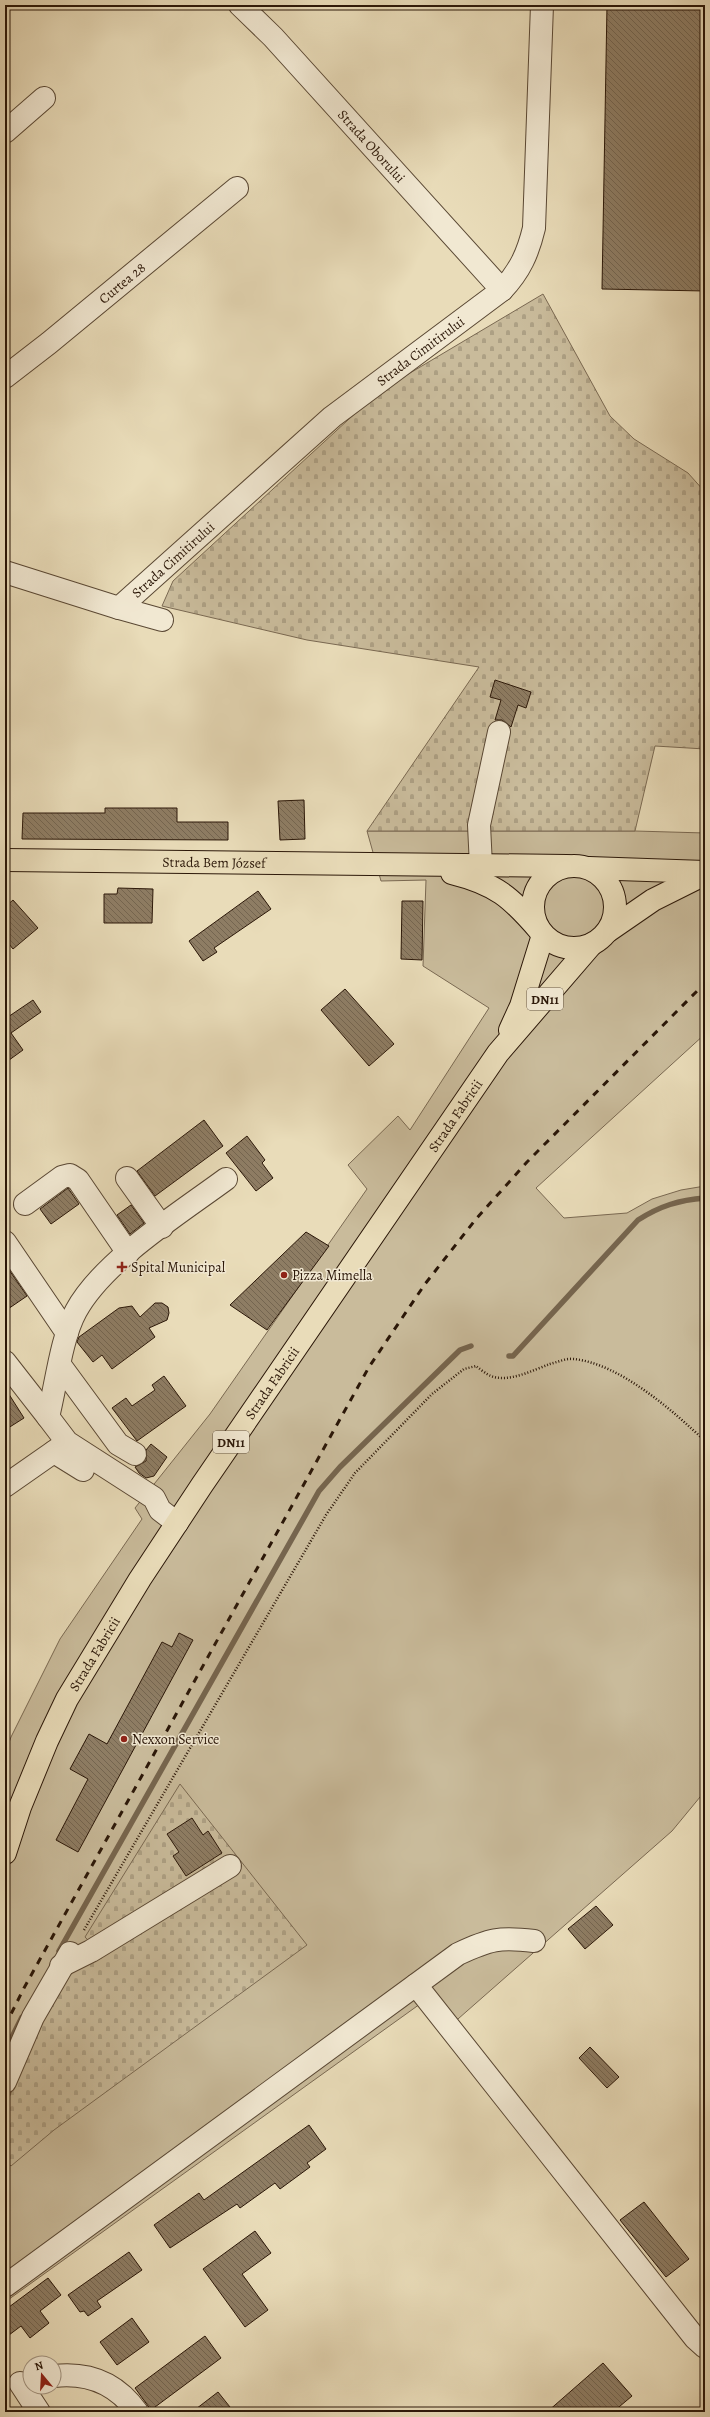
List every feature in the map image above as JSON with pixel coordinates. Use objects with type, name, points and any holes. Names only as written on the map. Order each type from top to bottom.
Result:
[{"type":"main road","name":"Strada Bem József","points":[[5,860],[422,866],[567,866]]},
{"type":"main road","name":"Strada Bem József","points":[[422,866],[475,879],[501,891],[514,901],[541,933]]},
{"type":"main road","name":"DN11","points":[[567,866],[705,873]]},
{"type":"main road","points":[[567,866],[546,877],[538,886],[534,898],[533,910],[541,933],[563,947],[577,948],[591,945]]},
{"type":"main road","name":"DN11","points":[[589,868],[600,874],[614,895],[616,908],[614,920],[608,931]]},
{"type":"main road","name":"DN11","points":[[591,945],[608,931],[653,900],[705,873]]},
{"type":"main road","name":"Strada Fabricii","points":[[498,1053],[521,1006],[541,933]]},
{"type":"main road","name":"Strada Fabricii","points":[[5,1853],[20,1807],[47,1740],[67,1699],[87,1664],[177,1523],[498,1053],[591,945]]},
{"type":"street","name":"Strada Oborului","points":[[240,5],[273,37],[502,290]]},
{"type":"street","name":"Strada Cimitirului","points":[[119,608],[332,417],[502,290],[524,262],[534,228],[542,5]]},
{"type":"street","points":[[5,132],[44,98]]},
{"type":"street","name":"Curtea 28","points":[[5,377],[49,343],[237,188]]},
{"type":"street","name":"Strada Cimitirului","points":[[5,572],[162,620]]},
{"type":"street","points":[[481,866],[479,825],[499,732]]},
{"type":"street","points":[[25,1204],[62,1178],[70,1175],[78,1180],[128,1253]]},
{"type":"street","points":[[127,1178],[162,1227]]},
{"type":"street","points":[[48,1417],[68,1333],[76,1311],[84,1298],[128,1253],[226,1179]]},
{"type":"street","points":[[5,1242],[68,1333]]},
{"type":"street","points":[[5,1362],[48,1417],[60,1447],[154,1498],[160,1510],[177,1523]]},
{"type":"street","points":[[60,1365],[118,1444],[135,1454]]},
{"type":"street","points":[[5,1486],[60,1447]]},
{"type":"street","points":[[62,1966],[91,1951],[230,1866]]},
{"type":"street","points":[[5,2286],[458,1954],[486,1941],[505,1937],[534,1941]]},
{"type":"street","points":[[5,2082],[33,2018],[78,1940]]},
{"type":"street","points":[[416,1985],[690,2332],[705,2346]]},
{"type":"street","points":[[62,2376],[80,2376],[110,2385],[129,2400],[137,2412]]},
{"type":"street","points":[[18,2385],[39,2412]]},
{"type":"path","points":[[78,1940],[326,1515],[355,1473],[432,1394],[464,1369],[476,1366],[491,1376],[504,1378],[519,1376],[563,1360],[573,1359],[598,1365],[630,1381],[686,1423],[705,1441]]},
{"type":"green space","points":[[543,294],[610,416],[634,439],[688,473],[705,492],[705,749],[655,746],[635,831],[367,831],[479,667],[307,640],[162,606],[173,581],[361,408],[405,376]]},
{"type":"green space","points":[[367,831],[635,831],[705,833],[705,1034],[536,1188],[564,1218],[627,1213],[652,1199],[681,1190],[705,1186],[705,1791],[672,1831],[442,2033],[420,2004],[5,2302],[5,1754],[11,1737],[60,1639],[142,1519],[135,1508],[210,1414],[367,1189],[348,1165],[398,1116],[410,1130],[489,1008],[423,966],[426,880],[381,881]]},
{"type":"green space","points":[[180,1784],[307,1945],[54,2130],[11,2166],[5,2161],[5,2108],[39,2021],[72,1969],[99,1952],[85,1937]]},
{"type":"building","points":[[607,5],[705,5],[705,291],[602,289]]},
{"type":"building","points":[[495,680],[531,692],[526,708],[518,705],[511,727],[502,720],[495,720],[501,700],[490,697]]},
{"type":"building","points":[[304,800],[305,839],[280,840],[278,801]]},
{"type":"building","points":[[105,808],[177,808],[177,822],[228,822],[228,840],[22,839],[23,813],[105,813]]},
{"type":"building","points":[[118,888],[153,889],[152,923],[104,923],[104,894],[117,894]]},
{"type":"building","points":[[258,891],[271,909],[214,948],[217,952],[203,961],[189,941]]},
{"type":"building","points":[[13,900],[38,928],[13,949],[5,939],[5,907]]},
{"type":"building","points":[[402,901],[423,901],[422,960],[401,959]]},
{"type":"building","points":[[345,989],[394,1044],[369,1066],[321,1010]]},
{"type":"building","points":[[33,1000],[41,1012],[11,1033],[23,1050],[5,1063],[5,1019]]},
{"type":"building","points":[[204,1120],[223,1146],[155,1196],[137,1171]]},
{"type":"building","points":[[247,1136],[265,1160],[262,1163],[273,1178],[256,1191],[226,1153]]},
{"type":"building","points":[[68,1188],[79,1204],[51,1224],[40,1209]]},
{"type":"building","points":[[131,1205],[144,1223],[130,1234],[117,1215]]},
{"type":"building","name":"Pizza Mimella","points":[[306,1232],[329,1246],[267,1330],[230,1305]]},
{"type":"building","points":[[5,1264],[27,1296],[5,1311]]},
{"type":"building","points":[[155,1303],[162,1303],[168,1307],[169,1313],[167,1320],[149,1328],[155,1337],[112,1369],[102,1355],[93,1362],[77,1342],[79,1337],[119,1308],[132,1306],[140,1317]]},
{"type":"building","points":[[164,1376],[186,1406],[137,1441],[112,1408],[126,1398],[132,1406],[155,1390],[152,1385]]},
{"type":"building","points":[[5,1388],[24,1418],[5,1430]]},
{"type":"building","points":[[151,1444],[167,1457],[154,1476],[146,1478],[139,1473],[135,1467],[146,1461],[146,1450]]},
{"type":"building","name":"Nexxon Service","points":[[179,1633],[193,1640],[78,1852],[56,1840],[88,1779],[70,1769],[89,1734],[107,1744],[162,1642],[172,1647]]},
{"type":"building","points":[[192,1818],[203,1835],[208,1831],[222,1853],[186,1876],[173,1856],[179,1852],[167,1834]]},
{"type":"building","points":[[596,1906],[613,1925],[585,1949],[568,1929]]},
{"type":"building","points":[[590,2047],[619,2077],[607,2088],[579,2058]]},
{"type":"building","points":[[309,2125],[326,2149],[307,2163],[310,2167],[280,2189],[275,2183],[240,2208],[237,2204],[170,2248],[154,2225],[199,2193],[204,2200]]},
{"type":"building","points":[[644,2202],[689,2259],[666,2277],[620,2220]]},
{"type":"building","points":[[255,2231],[271,2253],[242,2274],[268,2310],[245,2327],[203,2269]]},
{"type":"building","points":[[129,2252],[142,2270],[97,2301],[101,2307],[88,2316],[84,2311],[80,2312],[68,2295]]},
{"type":"building","points":[[48,2278],[61,2295],[40,2311],[49,2323],[30,2338],[21,2326],[5,2338],[5,2310]]},
{"type":"building","points":[[132,2318],[149,2342],[117,2365],[100,2342]]},
{"type":"building","points":[[205,2336],[221,2358],[151,2410],[135,2388]]},
{"type":"building","points":[[603,2363],[632,2396],[613,2412],[547,2412]]},
{"type":"building","points":[[218,2392],[234,2412],[192,2412]]},
{"type":"waterway","points":[[509,1356],[513,1356],[638,1220],[670,1204],[705,1198]]},
{"type":"waterway","points":[[59,1951],[319,1491],[340,1467],[460,1350],[471,1346]]},
{"type":"waterway","points":[[5,2051],[22,2017]]},
{"type":"railway","points":[[5,2026],[24,1988],[369,1367],[425,1284],[476,1219],[527,1162],[705,983]]},
{"type":"place","name":"Spital Municipal","points":[[122,1267]]},
{"type":"place","name":"Pizza Mimella","points":[[284,1275]]},
{"type":"place","name":"Nexxon Service","points":[[124,1739]]}]
